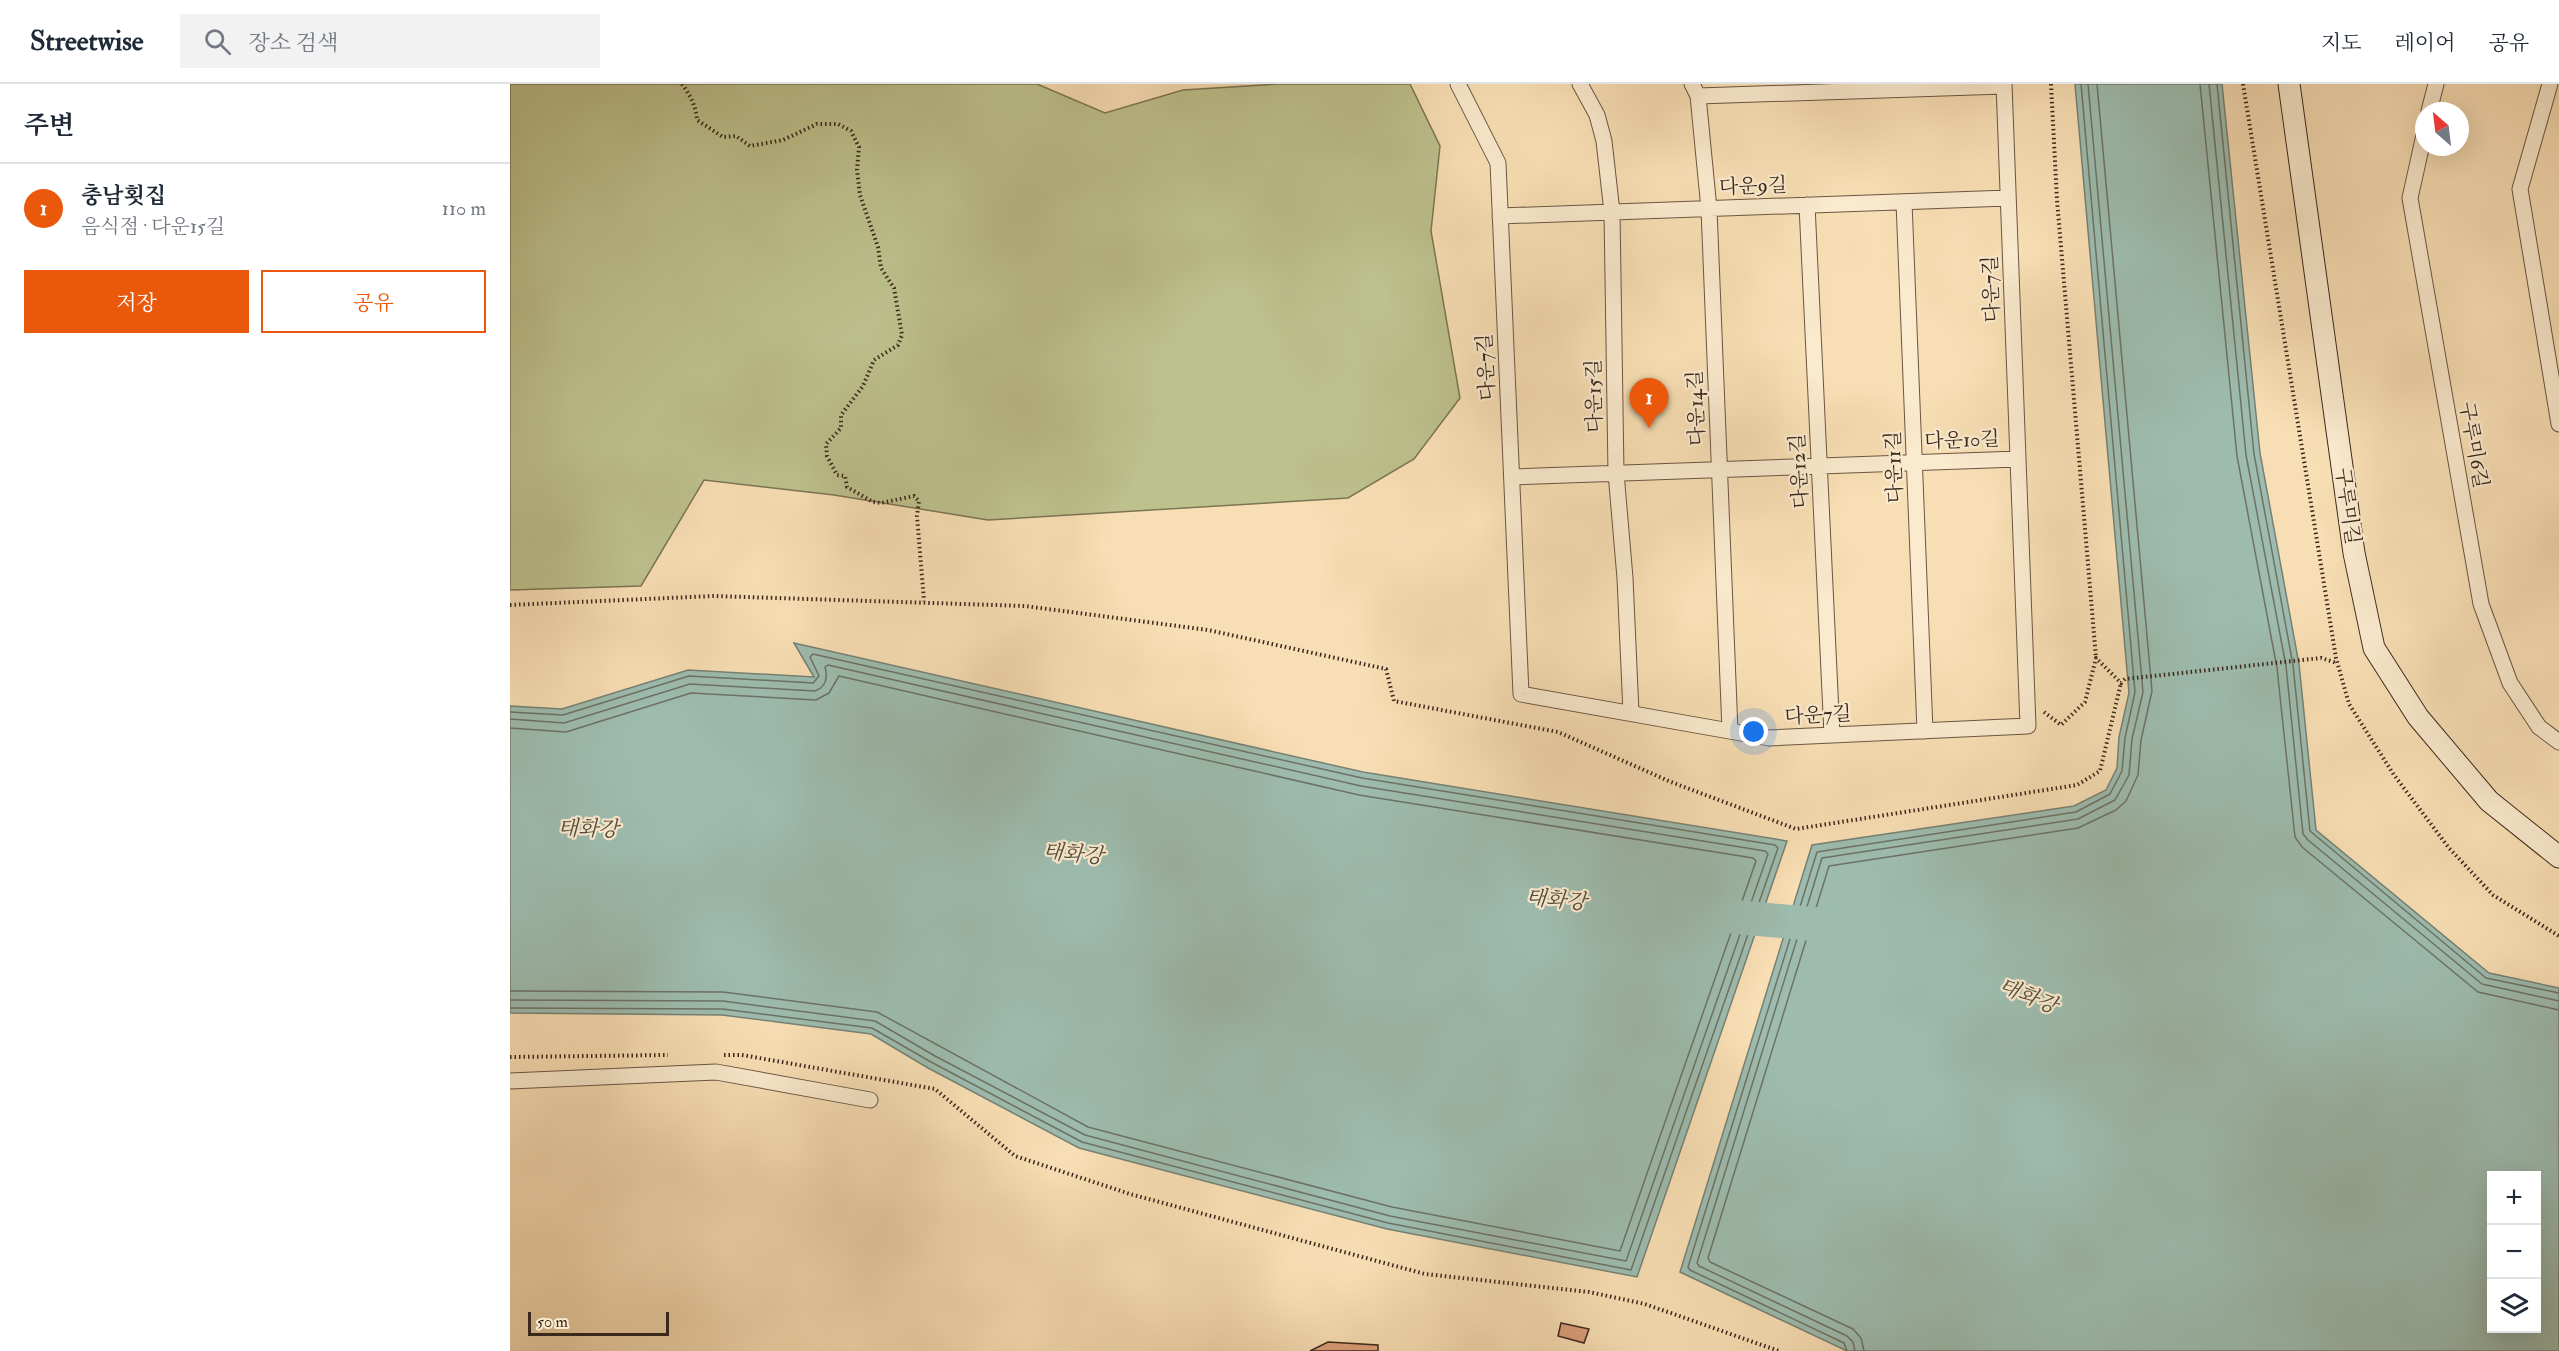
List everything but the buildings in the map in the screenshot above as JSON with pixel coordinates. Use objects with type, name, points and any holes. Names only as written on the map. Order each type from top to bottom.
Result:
[{"type":"street","name":"다운7길","points":[[1458,84],[1498,163],[1521,694],[1769,738],[2028,726],[2004,85],[1695,90]]},
{"type":"street","name":"다운15길","points":[[1580,84],[1597,115],[1604,141],[1612,212],[1616,473],[1625,578],[1631,713]]},
{"type":"street","name":"구루미길","points":[[2289,84],[2354,553],[2374,648],[2418,717],[2489,801],[2559,856]]},
{"type":"street","points":[[2432,102],[2436,84]]},
{"type":"street","points":[[2550,84],[2520,189],[2559,424]]},
{"type":"street","name":"다운14길","points":[[1695,90],[1708,209],[1730,731]]},
{"type":"street","name":"구루미6길","points":[[2419,156],[2410,198],[2481,604],[2510,683],[2540,727],[2559,742]]},
{"type":"street","name":"다운9길","points":[[1500,216],[2008,198]]},
{"type":"street","name":"다운11길","points":[[1904,201],[1925,731]]},
{"type":"street","name":"다운12길","points":[[1807,205],[1832,735]]},
{"type":"street","name":"다운10길","points":[[1512,477],[2018,459]]},
{"type":"street","points":[[510,1081],[716,1072],[870,1100]]},
{"type":"path","points":[[682,84],[689,92],[697,120],[723,137],[736,136],[750,146],[783,140],[818,124],[838,124],[851,131],[859,147],[856,170],[860,195],[878,247],[881,268],[894,288],[902,336],[898,345],[874,360],[863,386],[841,415],[841,428],[826,444],[827,456],[837,475],[845,476],[847,487],[873,502],[881,503],[914,496],[919,501],[917,516],[924,601]]},
{"type":"path","points":[[2027,699],[2061,725],[2085,702],[2096,658],[2056,200],[2051,84]]},
{"type":"path","points":[[510,605],[714,596],[924,601],[1025,606],[1148,620],[1208,630],[1386,669],[1394,702],[1558,732],[1671,782],[1796,829],[2077,785],[2100,771],[2121,683],[2126,679],[2321,658],[2337,663]]},
{"type":"path","points":[[2096,658],[2121,683]]},
{"type":"path","points":[[510,1057],[672,1055]]},
{"type":"path","points":[[718,1055],[742,1055],[935,1089],[1014,1156],[1130,1194],[1425,1274],[1589,1292],[1646,1304],[1779,1351]]},
{"type":"green space","points":[[510,84],[1037,84],[1105,113],[1183,90],[1278,84],[1410,84],[1440,146],[1431,231],[1460,398],[1414,459],[1348,498],[988,520],[834,495],[704,480],[641,586],[510,590]]},
{"type":"water","points":[[2075,84],[2222,84],[2260,453],[2299,664],[2316,830],[2489,973],[2559,988],[2559,1351],[1847,1351],[1680,1272],[1812,845],[2074,806],[2106,790],[2117,768],[2119,737],[2129,693]]},
{"type":"water","points":[[794,643],[1363,772],[1787,841],[1637,1277],[1387,1229],[1079,1148],[928,1068],[871,1034],[722,1015],[510,1013],[510,706],[562,709],[688,670],[814,677]]},
{"type":"waterway","name":"태화강","points":[[1715,915],[1835,926]]},
{"type":"place","name":"충남횟집","points":[[1649,428]]}]
